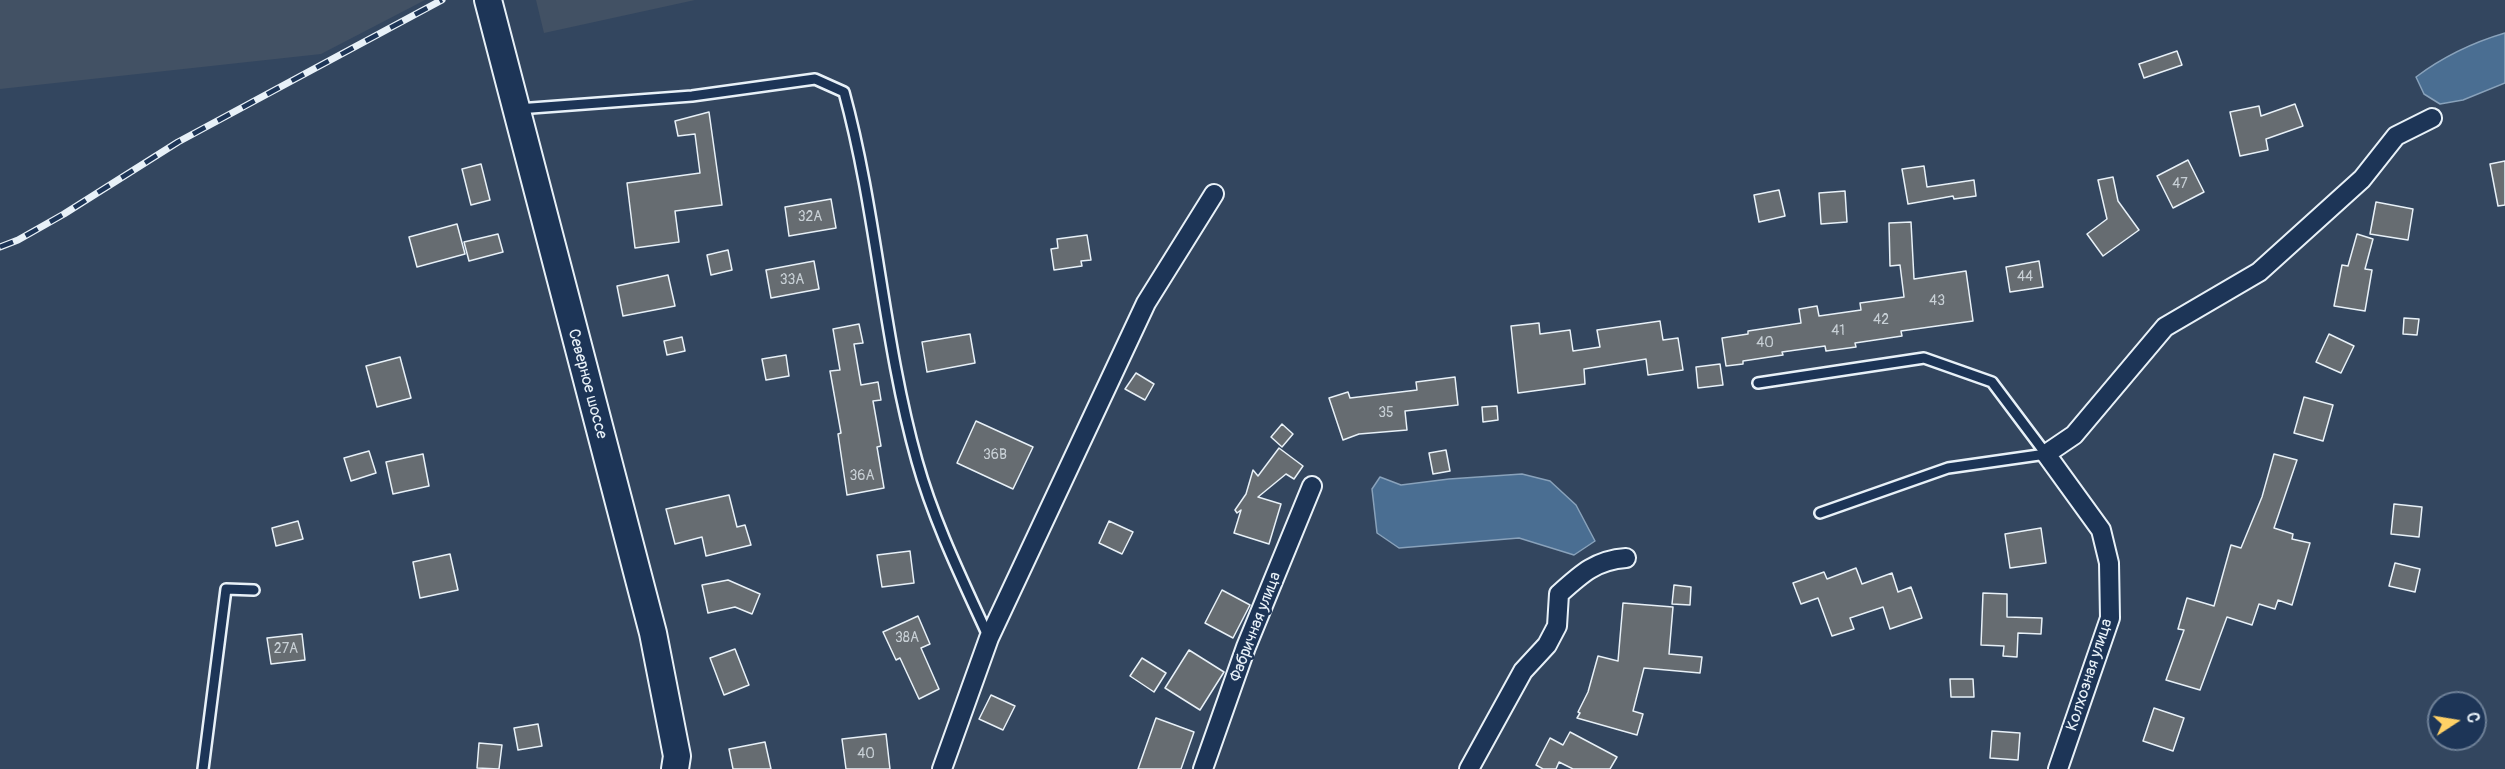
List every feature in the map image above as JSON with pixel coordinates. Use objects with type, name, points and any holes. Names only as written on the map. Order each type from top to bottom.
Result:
[{"type":"main road","name":"Северное шоссе","points":[[488,0],[514,109],[653,633],[677,756],[675,769]]},
{"type":"street","points":[[2046,454],[2074,435],[2165,327],[2259,272],[2362,179],[2396,136],[2432,118]]},
{"type":"street","points":[[942,769],[989,638],[1146,303],[1214,194]]},
{"type":"street","name":"Колхозная улица","points":[[2046,454],[2101,530],[2109,563],[2110,618],[2058,769]]},
{"type":"street","name":"Фабричная улица","points":[[1203,769],[1246,647],[1312,486]]},
{"type":"street","points":[[1469,769],[1522,671],[1547,645],[1557,626],[1559,594],[1576,579],[1606,560],[1626,558]]},
{"type":"lane","points":[[514,109],[692,96],[814,79],[843,92],[855,133],[897,374],[918,463],[955,564],[989,638]]},
{"type":"lane","points":[[1758,383],[1924,358],[1992,382],[2046,454],[1948,468],[1820,513]]},
{"type":"lane","points":[[203,769],[226,588],[254,590]]},
{"type":"shaded area","points":[[0,0],[425,0],[321,54],[0,89]]},
{"type":"shaded area","points":[[536,0],[695,0],[544,33]]},
{"type":"water","points":[[2505,33],[2505,83],[2463,100],[2440,104],[2424,94],[2416,77],[2458,51]]},
{"type":"water","points":[[1522,474],[1550,481],[1576,505],[1595,541],[1574,555],[1519,538],[1399,548],[1377,533],[1372,489],[1380,477],[1401,485]]},
{"type":"building","points":[[2177,51],[2182,65],[2144,78],[2139,64]]},
{"type":"building","points":[[2295,104],[2303,126],[2266,139],[2268,150],[2240,156],[2230,112],[2259,106],[2261,116]]},
{"type":"building","points":[[709,112],[722,205],[675,211],[679,242],[635,248],[627,183],[700,173],[695,134],[678,136],[675,121]]},
{"type":"building","points":[[2188,160],[2204,192],[2173,208],[2157,176]]},
{"type":"building","points":[[2505,161],[2505,205],[2498,206],[2490,164]]},
{"type":"building","points":[[481,164],[490,200],[471,205],[462,169]]},
{"type":"building","points":[[1924,166],[1927,187],[1974,180],[1976,196],[1954,199],[1953,196],[1908,204],[1902,169]]},
{"type":"building","points":[[2113,177],[2118,201],[2139,230],[2103,256],[2087,234],[2107,219],[2098,180]]},
{"type":"building","points":[[1779,190],[1785,216],[1759,222],[1754,195]]},
{"type":"building","points":[[1845,191],[1847,222],[1821,224],[1819,193]]},
{"type":"building","points":[[831,199],[836,228],[789,236],[785,207]]},
{"type":"building","points":[[2376,202],[2413,209],[2408,240],[2370,234]]},
{"type":"building","points":[[1911,222],[1914,279],[1966,271],[1973,321],[1901,331],[1902,336],[1855,343],[1856,347],[1826,351],[1825,346],[1782,352],[1783,355],[1726,366],[1722,338],[1748,334],[1748,331],[1801,323],[1799,309],[1817,306],[1819,316],[1861,310],[1860,303],[1904,297],[1900,265],[1890,266],[1889,223]]},
{"type":"building","points":[[457,224],[465,254],[417,267],[409,237]]},
{"type":"building","points":[[498,234],[503,252],[469,261],[464,242]]},
{"type":"building","points":[[2357,234],[2373,239],[2365,269],[2372,270],[2365,311],[2334,306],[2342,265],[2348,266]]},
{"type":"building","points":[[1087,235],[1091,260],[1081,261],[1082,266],[1054,270],[1051,249],[1058,248],[1057,239]]},
{"type":"building","points":[[728,250],[732,270],[711,275],[707,255]]},
{"type":"building","points":[[814,261],[819,289],[771,298],[766,270]]},
{"type":"building","points":[[2039,261],[2043,287],[2010,292],[2006,267]]},
{"type":"building","points":[[668,275],[675,306],[623,316],[617,286]]},
{"type":"building","points":[[2404,318],[2419,319],[2417,335],[2403,334]]},
{"type":"building","points":[[1660,321],[1663,340],[1678,338],[1683,370],[1648,375],[1646,359],[1584,369],[1585,384],[1518,393],[1511,326],[1539,323],[1540,334],[1570,330],[1573,351],[1600,347],[1597,330]]},
{"type":"building","points":[[859,324],[863,343],[854,344],[861,385],[878,382],[881,400],[873,401],[881,446],[877,447],[884,488],[847,495],[838,434],[841,433],[830,371],[840,370],[833,329]]},
{"type":"building","points":[[970,334],[975,363],[927,372],[922,342]]},
{"type":"building","points":[[2329,334],[2354,346],[2341,373],[2316,362]]},
{"type":"building","points":[[682,337],[685,351],[667,355],[664,341]]},
{"type":"building","points":[[786,355],[789,376],[766,380],[762,359]]},
{"type":"building","points":[[400,357],[411,398],[377,407],[366,366]]},
{"type":"building","points":[[1720,364],[1723,385],[1698,388],[1696,367]]},
{"type":"building","points":[[1136,373],[1154,384],[1145,400],[1125,389]]},
{"type":"building","points":[[1455,377],[1458,405],[1405,411],[1407,430],[1359,434],[1343,440],[1329,398],[1348,392],[1350,398],[1417,390],[1416,382]]},
{"type":"building","points":[[2304,397],[2333,405],[2323,441],[2294,433]]},
{"type":"building","points":[[1497,406],[1498,420],[1483,422],[1482,407]]},
{"type":"building","points":[[976,421],[1033,447],[1013,489],[957,463]]},
{"type":"building","points":[[1282,424],[1293,434],[1282,447],[1271,437]]},
{"type":"building","points":[[1279,448],[1303,466],[1294,479],[1286,474],[1258,497],[1281,504],[1269,544],[1234,533],[1241,510],[1237,513],[1235,510],[1246,494],[1253,470],[1258,476]]},
{"type":"building","points":[[1446,450],[1450,471],[1433,474],[1429,453]]},
{"type":"building","points":[[369,451],[376,473],[351,481],[344,458]]},
{"type":"building","points":[[423,454],[429,486],[393,494],[386,462]]},
{"type":"building","points":[[2274,454],[2297,460],[2274,528],[2293,534],[2292,539],[2310,543],[2292,605],[2278,600],[2275,609],[2259,604],[2252,625],[2227,617],[2200,690],[2166,680],[2184,630],[2178,629],[2187,598],[2214,606],[2231,545],[2241,548],[2262,497]]},
{"type":"building","points":[[729,495],[737,527],[745,525],[751,545],[706,556],[702,537],[675,544],[666,509]]},
{"type":"building","points":[[2394,504],[2422,507],[2419,537],[2391,534]]},
{"type":"building","points":[[298,521],[303,539],[276,546],[272,528]]},
{"type":"building","points":[[1109,521],[1133,532],[1122,554],[1099,543]]},
{"type":"building","points":[[2041,528],[2046,563],[2010,568],[2005,534]]},
{"type":"building","points":[[910,551],[914,583],[882,587],[877,555]]},
{"type":"building","points":[[450,554],[458,590],[420,598],[413,562]]},
{"type":"building","points":[[2395,563],[2420,569],[2415,592],[2389,586]]},
{"type":"building","points":[[1856,568],[1862,584],[1892,573],[1898,592],[1911,587],[1922,618],[1890,629],[1883,607],[1850,618],[1854,629],[1832,636],[1818,598],[1801,604],[1793,583],[1824,572],[1827,579]]},
{"type":"building","points":[[728,580],[760,594],[752,614],[735,607],[708,613],[702,585]]},
{"type":"building","points":[[1674,585],[1691,587],[1690,605],[1672,604]]},
{"type":"building","points":[[1222,590],[1250,605],[1233,638],[1205,623]]},
{"type":"building","points":[[1983,593],[2007,594],[2007,617],[2042,618],[2041,634],[2018,633],[2017,657],[2003,656],[2004,646],[1981,645]]},
{"type":"building","points":[[1623,603],[1673,607],[1669,654],[1702,657],[1700,673],[1644,668],[1633,711],[1643,714],[1637,735],[1577,718],[1588,692],[1598,656],[1618,661]]},
{"type":"building","points":[[918,616],[930,644],[921,648],[939,689],[919,699],[900,658],[896,660],[883,632]]},
{"type":"building","points":[[302,634],[305,660],[271,664],[267,638]]},
{"type":"building","points":[[735,649],[749,685],[724,695],[710,658]]},
{"type":"building","points":[[1189,650],[1224,672],[1200,710],[1165,688]]},
{"type":"building","points":[[1142,658],[1166,673],[1154,692],[1130,676]]},
{"type":"building","points":[[1950,679],[1973,679],[1974,697],[1951,697]]},
{"type":"building","points":[[991,695],[1015,706],[1003,730],[979,719]]},
{"type":"building","points":[[2154,708],[2184,718],[2173,751],[2143,741]]},
{"type":"building","points":[[1156,718],[1194,732],[1181,769],[1138,769]]},
{"type":"building","points":[[538,724],[542,746],[518,750],[514,728]]},
{"type":"building","points":[[1992,731],[2020,733],[2018,760],[1990,758]]},
{"type":"building","points":[[1570,732],[1617,757],[1610,769],[1573,769],[1559,762],[1556,769],[1543,769],[1536,765],[1550,738],[1563,745]]},
{"type":"building","points":[[886,734],[890,769],[846,769],[842,739]]},
{"type":"building","points":[[765,742],[771,769],[733,769],[729,749]]},
{"type":"building","points":[[479,743],[502,745],[499,769],[477,768]]},
{"type":"railway","points":[[0,247],[18,240],[64,214],[178,142],[442,0]]}]
